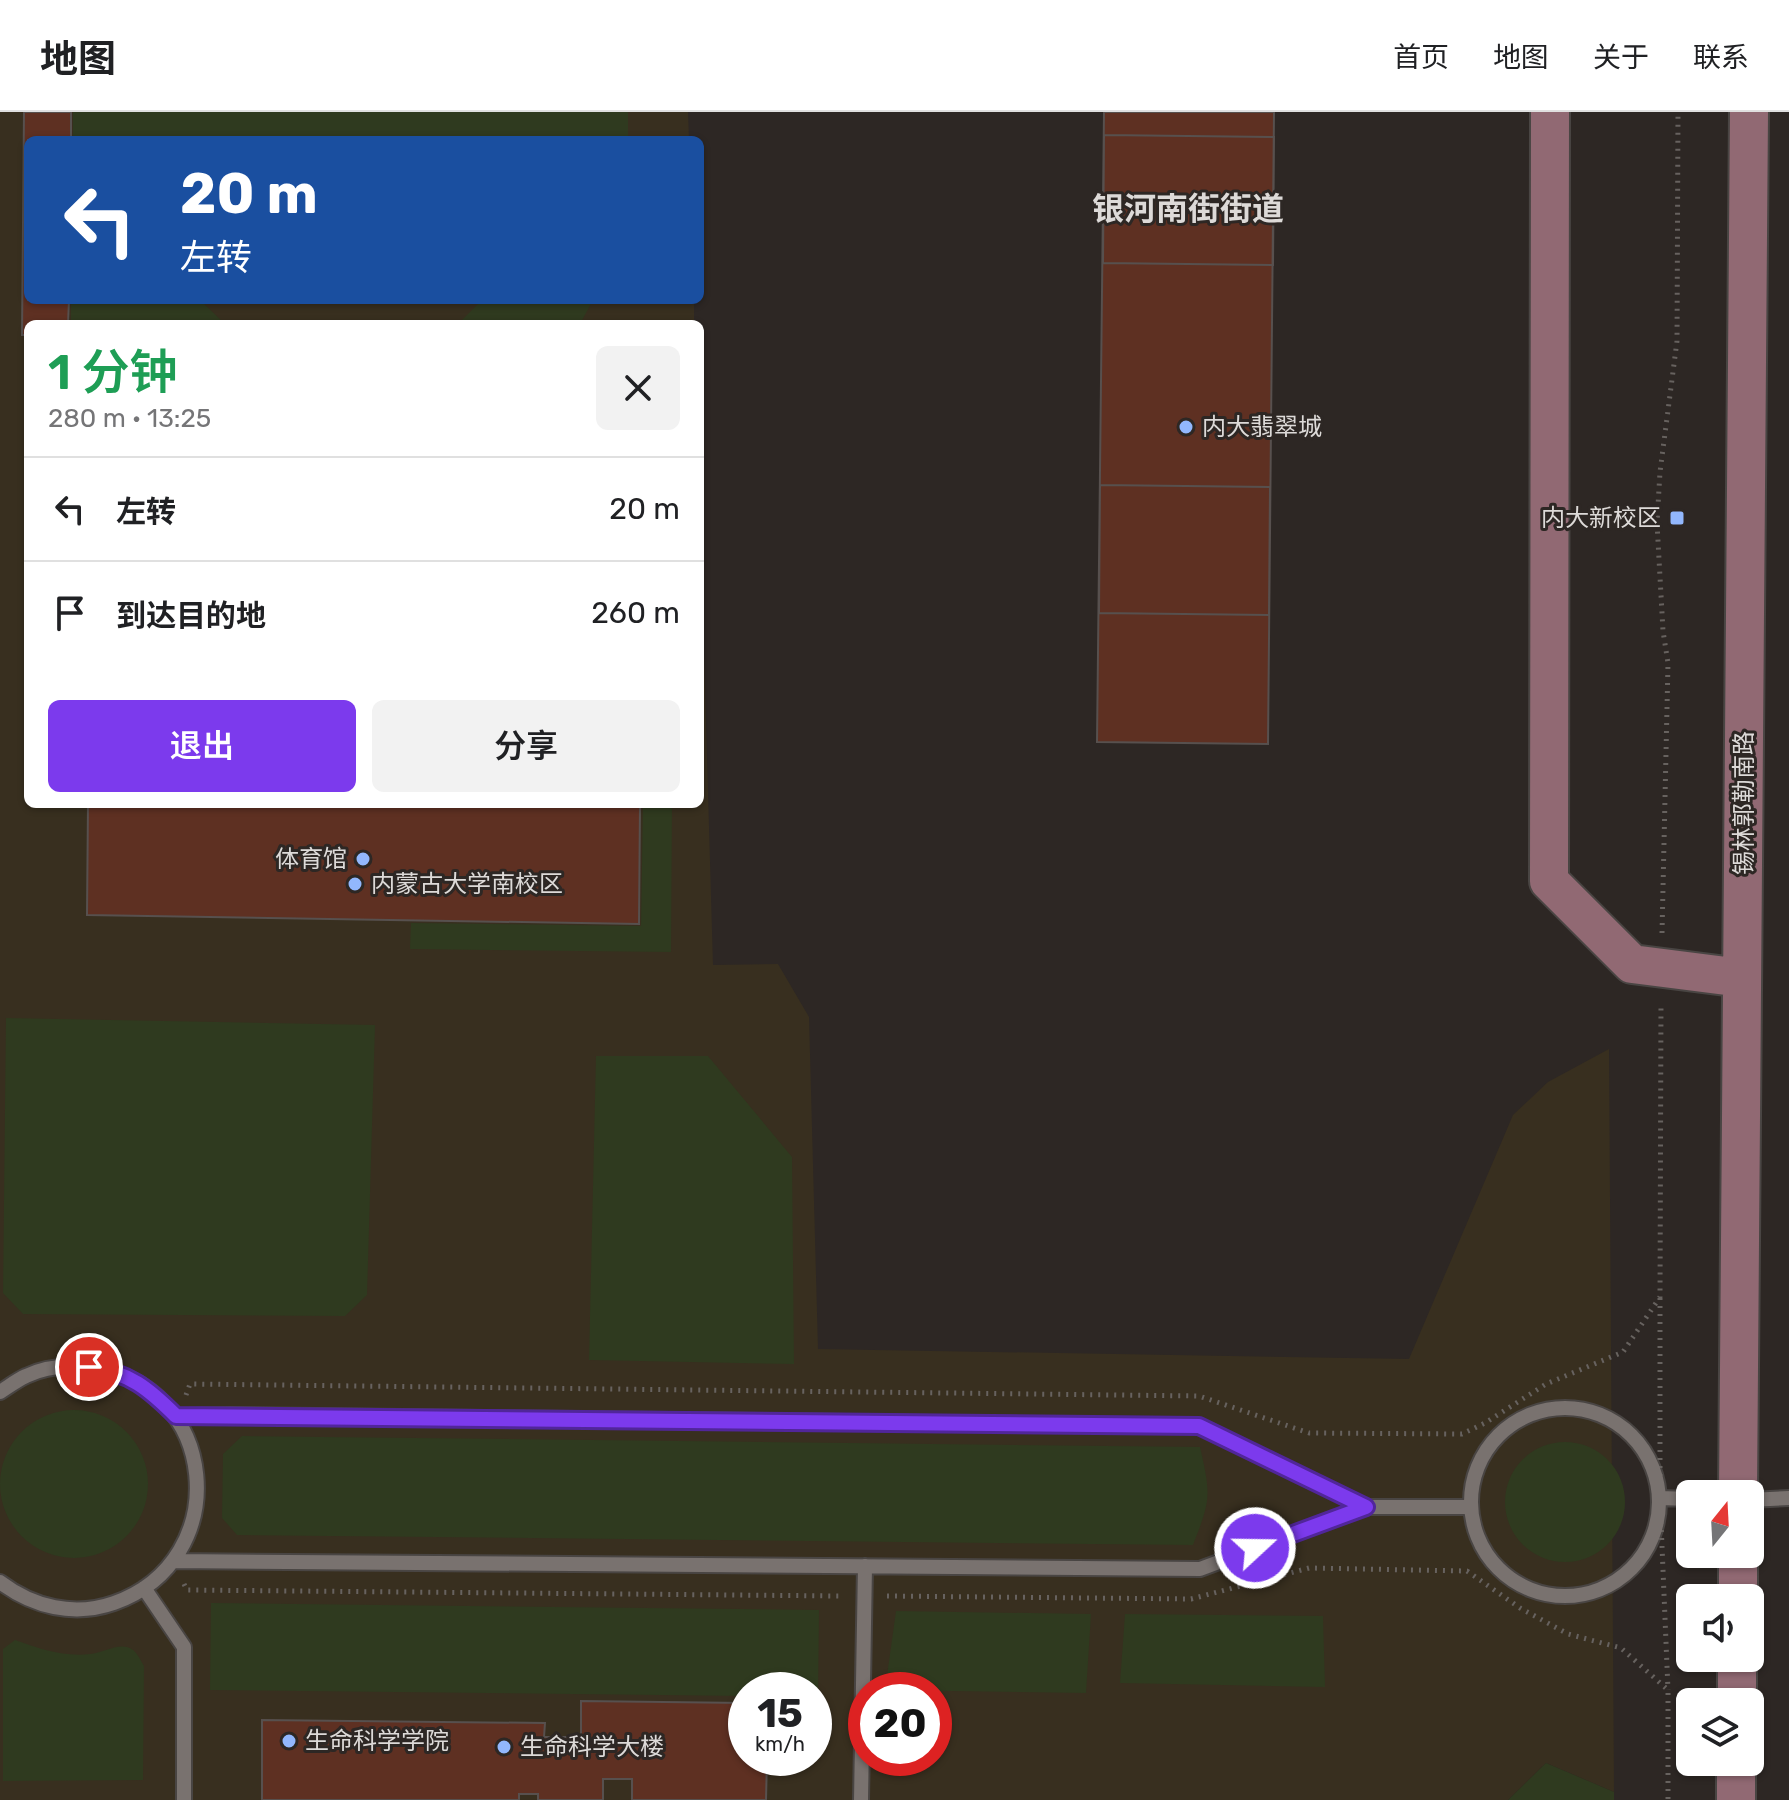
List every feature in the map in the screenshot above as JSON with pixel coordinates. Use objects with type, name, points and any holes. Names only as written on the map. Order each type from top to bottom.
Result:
[{"type":"main road","points":[[1550,112],[1549,881],[1632,964],[1742,978]]},
{"type":"main road","name":"锡林郭勒南路","points":[[1738,1480],[1749,112]]},
{"type":"main road","points":[[1736,1776],[1736,1800]]},
{"type":"lane","points":[[0,1582],[20,1597],[58,1609],[98,1608],[136,1595],[168,1569],[190,1534],[199,1494],[194,1454],[176,1416],[147,1387],[110,1370],[69,1365],[28,1374],[2,1385]]},
{"type":"lane","points":[[1556,1407],[1586,1410],[1615,1421],[1638,1441],[1654,1468],[1660,1498],[1656,1529],[1643,1557],[1621,1579],[1594,1592],[1563,1597],[1532,1591],[1504,1575],[1483,1550],[1472,1521],[1471,1489],[1480,1459],[1499,1433],[1526,1415],[1556,1407]]},
{"type":"lane","points":[[176,1416],[1199,1426],[1366,1507]]},
{"type":"lane","points":[[1660,1498],[1676,1499]]},
{"type":"lane","points":[[1764,1499],[1789,1498]]},
{"type":"lane","points":[[173,1561],[1200,1569],[1366,1507],[1471,1507]]},
{"type":"lane","points":[[861,1800],[865,1566]]},
{"type":"lane","points":[[144,1588],[184,1647],[184,1800]]},
{"type":"path","points":[[176,1416],[190,1384],[1199,1396],[1309,1433],[1462,1434],[1546,1384],[1623,1352],[1660,1297],[1661,967],[1668,663],[1663,631],[1657,523],[1660,472],[1677,341],[1678,112]]},
{"type":"path","points":[[173,1561],[187,1590],[1191,1599],[1309,1568],[1467,1571],[1520,1608],[1568,1634],[1621,1648],[1668,1690],[1668,1800]]},
{"type":"shaded area","name":"内蒙古大学南校区","points":[[0,112],[688,112],[689,136],[24,136],[24,304],[694,304],[694,320],[24,320],[24,808],[704,808],[704,653],[713,965],[778,964],[809,1017],[818,1349],[1409,1359],[1513,1115],[1548,1082],[1609,1049],[1614,1792],[1546,1763],[1508,1800],[0,1800]]},
{"type":"green space","points":[[73,112],[628,112],[628,136],[73,136]]},
{"type":"green space","points":[[71,304],[204,304],[221,320],[71,320]]},
{"type":"green space","points":[[478,304],[591,304],[582,320],[462,320]]},
{"type":"green space","points":[[643,808],[672,808],[671,952],[410,949],[411,923],[641,926]]},
{"type":"green space","points":[[6,1018],[375,1025],[367,1295],[345,1316],[23,1314],[3,1293]]},
{"type":"green space","points":[[596,1056],[708,1056],[792,1157],[794,1364],[589,1360]]},
{"type":"green space","points":[[74,1410],[102,1415],[127,1431],[143,1456],[148,1484],[143,1512],[127,1537],[102,1553],[74,1558],[46,1553],[21,1537],[5,1512],[0,1484],[5,1456],[21,1431],[46,1415]]},
{"type":"green space","points":[[242,1436],[1200,1447],[1207,1497],[1193,1545],[237,1535],[222,1518],[223,1454]]},
{"type":"green space","points":[[1565,1442],[1588,1447],[1607,1460],[1620,1479],[1625,1502],[1620,1525],[1607,1544],[1588,1557],[1565,1562],[1542,1557],[1523,1544],[1510,1525],[1505,1502],[1510,1479],[1523,1460],[1542,1447]]},
{"type":"green space","points":[[211,1603],[819,1610],[818,1672],[728,1672],[728,1696],[210,1690]]},
{"type":"green space","points":[[896,1611],[1091,1614],[1086,1693],[952,1691],[952,1672],[888,1672]]},
{"type":"green space","points":[[1125,1614],[1323,1616],[1325,1687],[1120,1683]]},
{"type":"green space","points":[[15,1640],[71,1654],[90,1654],[123,1646],[135,1652],[144,1666],[143,1780],[3,1781],[3,1649]]},
{"type":"green space","points":[[1546,1763],[1614,1792],[1614,1800],[1508,1800]]},
{"type":"building","points":[[24,112],[71,112],[71,136],[24,136],[24,304],[69,304],[68,320],[24,320],[22,335]]},
{"type":"building","name":"内大翡翠城","points":[[1104,112],[1274,112],[1268,744],[1097,742]]},
{"type":"building","points":[[1104,135],[1274,137],[1273,265],[1103,263]]},
{"type":"building","points":[[1100,485],[1270,487],[1269,615],[1099,613]]},
{"type":"building","name":"体育馆","points":[[88,808],[640,808],[639,924],[87,915]]},
{"type":"building","name":"生命科学大楼","points":[[581,1701],[728,1703],[728,1776],[767,1776],[766,1800],[632,1800],[632,1779],[603,1779],[603,1800],[538,1800],[538,1794],[519,1794],[519,1800],[262,1800],[262,1720],[545,1723],[544,1737],[581,1737]]},
{"type":"place","name":"内大翡翠城","points":[[1186,427]]},
{"type":"place","name":"内大新校区","points":[[1677,518]]},
{"type":"place","name":"体育馆","points":[[363,859]]},
{"type":"place","name":"内蒙古大学南校区","points":[[355,884]]},
{"type":"place","name":"生命科学学院","points":[[289,1741]]},
{"type":"place","name":"生命科学大楼","points":[[504,1747]]},
{"type":"district","name":"银河南街街道","points":[[1188,209]]},
{"type":"route","points":[[89,1367],[110,1370],[147,1387],[176,1416],[1199,1426],[1366,1507],[1255,1548]]}]
